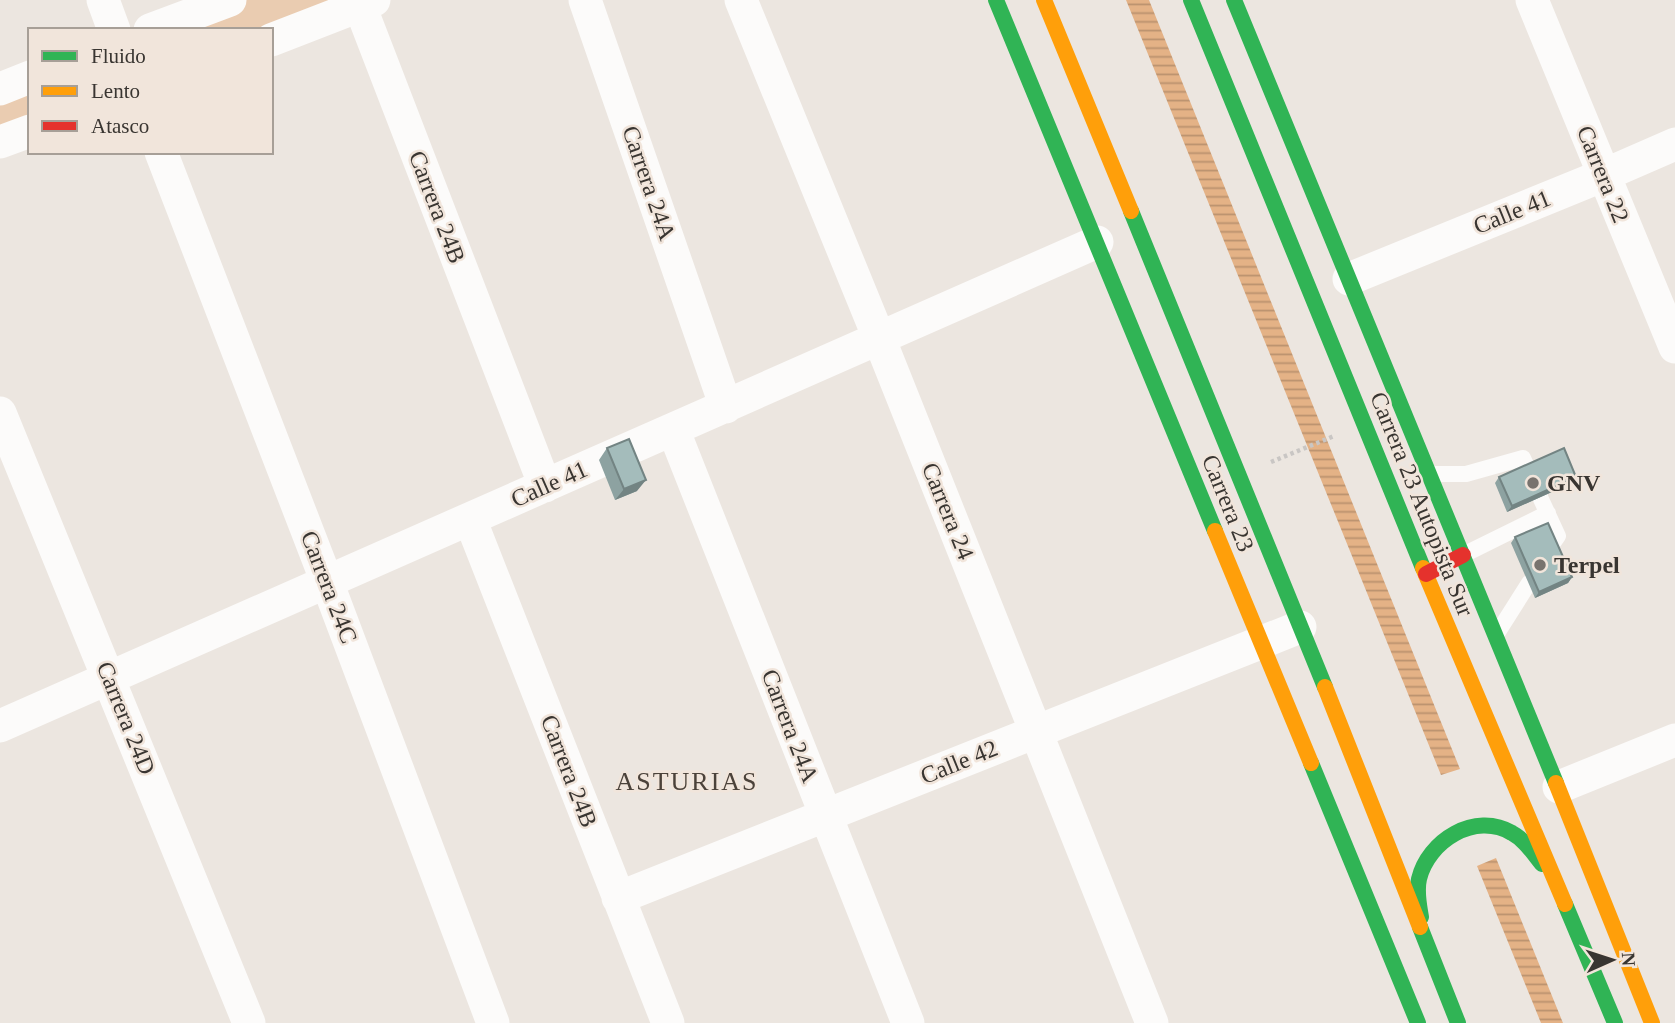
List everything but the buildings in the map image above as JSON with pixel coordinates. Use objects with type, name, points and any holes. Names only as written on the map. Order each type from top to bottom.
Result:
[{"type":"main road","name":"Carrera 23","points":[[996,0],[1418,1023]]},
{"type":"main road","points":[[1044,0],[1300,626],[1458,1023]]},
{"type":"main road","name":"Carrera 23 Autopista Sur","points":[[1191,0],[1426,574],[1615,1023]]},
{"type":"main road","points":[[1234,0],[1559,787],[1652,1023]]},
{"type":"main road","points":[[1426,574],[1463,555]]},
{"type":"main road","points":[[1426,941],[1419,903],[1419,879],[1423,866],[1444,839],[1461,830],[1484,825],[1507,830],[1530,847],[1560,889]]},
{"type":"street","points":[[103,0],[113,28]]},
{"type":"street","points":[[155,28],[230,0]]},
{"type":"street","name":"Carrera 24A","points":[[585,0],[726,407]]},
{"type":"street","name":"Carrera 24","points":[[741,0],[1153,1023]]},
{"type":"street","name":"Carrera 22","points":[[1532,0],[1675,347]]},
{"type":"street","points":[[273,39],[367,3]]},
{"type":"street","name":"Carrera 24B","points":[[367,3],[545,486]]},
{"type":"street","points":[[0,89],[28,78]]},
{"type":"street","points":[[0,142],[28,132]]},
{"type":"street","name":"Calle 41","points":[[1349,279],[1675,144]]},
{"type":"street","name":"Carrera 24C","points":[[162,154],[493,1023]]},
{"type":"street","name":"Calle 41","points":[[0,726],[1097,242]]},
{"type":"street","name":"Carrera 24D","points":[[0,413],[249,1023]]},
{"type":"street","name":"Carrera 24A","points":[[673,429],[908,1023]]},
{"type":"street","name":"Carrera 24B","points":[[470,519],[668,1023]]},
{"type":"street","name":"Calle 42","points":[[618,898],[1300,626]]},
{"type":"street","points":[[1559,787],[1675,740]]},
{"type":"lane","points":[[1429,474],[1466,474],[1523,458],[1528,469]]},
{"type":"lane","points":[[1541,497],[1558,536],[1551,546]]},
{"type":"lane","points":[[1463,555],[1548,513]]},
{"type":"lane","points":[[1496,634],[1529,583]]},
{"type":"path","points":[[1280,458],[1332,437]]},
{"type":"shaded area","points":[[230,0],[374,0],[273,29],[155,28]]},
{"type":"shaded area","points":[[1126,0],[1149,0],[1460,769],[1441,775]]},
{"type":"shaded area","points":[[28,78],[28,132],[0,142],[0,89]]},
{"type":"shaded area","points":[[1496,858],[1563,1023],[1541,1023],[1477,866]]},
{"type":"traffic: fast","points":[[996,0],[1215,531]]},
{"type":"traffic: fast","points":[[1191,0],[1423,568]]},
{"type":"traffic: fast","points":[[1234,0],[1556,783]]},
{"type":"traffic: fast","points":[[1131,211],[1325,687]]},
{"type":"traffic: fast","points":[[1311,763],[1418,1023]]},
{"type":"traffic: fast","points":[[1421,917],[1418,889],[1424,865],[1432,853],[1455,834],[1469,828],[1498,827],[1521,839],[1542,864]]},
{"type":"traffic: fast","points":[[1565,904],[1615,1023]]},
{"type":"traffic: fast","points":[[1420,927],[1458,1023]]},
{"type":"traffic: slow","points":[[1044,0],[1131,211]]},
{"type":"traffic: slow","points":[[1215,531],[1311,763]]},
{"type":"traffic: slow","points":[[1423,568],[1565,904]]},
{"type":"traffic: slow","points":[[1325,687],[1420,927]]},
{"type":"traffic: slow","points":[[1556,783],[1652,1023]]},
{"type":"traffic: jam","points":[[1426,574],[1463,555]]},
{"type":"place","name":"GNV","points":[[1533,483]]},
{"type":"place","name":"Terpel","points":[[1540,565]]},
{"type":"district","name":"ASTURIAS","points":[[687,781]]}]
